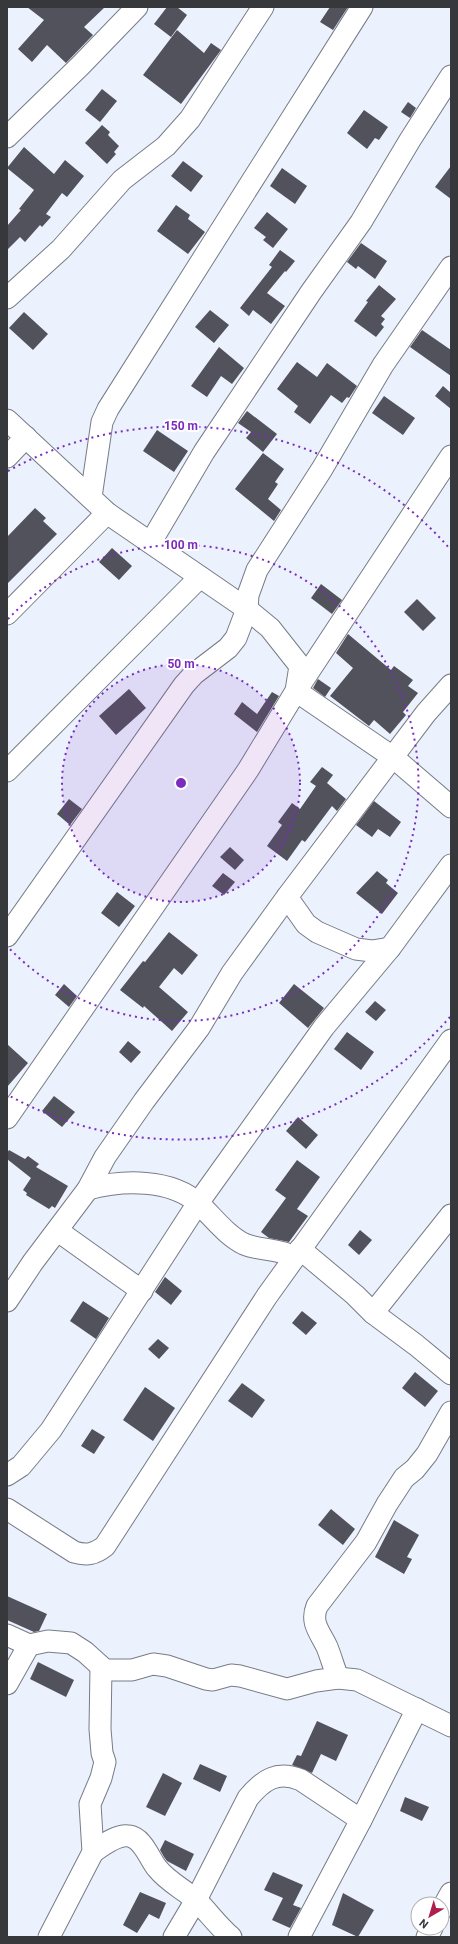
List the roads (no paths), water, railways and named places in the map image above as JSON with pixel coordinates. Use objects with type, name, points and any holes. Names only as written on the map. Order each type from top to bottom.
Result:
[{"type":"street","points":[[7,137],[81,65],[137,7]]},
{"type":"street","points":[[7,298],[61,249],[122,180],[171,140],[190,118],[212,87],[263,7]]},
{"type":"street","points":[[90,497],[102,422],[108,409],[362,7]]},
{"type":"street","points":[[151,542],[204,452],[311,292],[361,222],[451,76]]},
{"type":"street","points":[[7,936],[184,685],[194,674],[228,648],[236,638],[247,609],[248,595],[257,570],[322,469],[383,365],[451,268]]},
{"type":"street","points":[[7,420],[107,513],[247,609],[270,628],[300,666],[296,691]]},
{"type":"street","points":[[7,457],[26,437]]},
{"type":"street","points":[[7,1118],[14,1096],[248,770],[296,691],[451,456]]},
{"type":"street","points":[[7,614],[107,513]]},
{"type":"street","points":[[7,771],[200,577]]},
{"type":"street","points":[[7,1302],[33,1262],[58,1231],[88,1189],[105,1157],[199,1028],[232,973],[286,897],[394,758],[426,713],[451,685]]},
{"type":"street","points":[[296,691],[394,758],[451,807]]},
{"type":"street","points":[[7,1475],[21,1466],[51,1430],[198,1203],[324,1027],[390,948],[451,865]]},
{"type":"street","points":[[286,897],[306,924],[317,932],[356,950],[372,951],[390,948]]},
{"type":"street","points":[[7,1509],[74,1552],[87,1555],[97,1553],[106,1546],[231,1351],[297,1253],[451,1040]]},
{"type":"street","points":[[88,1189],[128,1182],[147,1183],[189,1196],[227,1232],[244,1243],[255,1247],[297,1253],[345,1285],[373,1313],[416,1345],[451,1374]]},
{"type":"street","points":[[373,1313],[451,1216]]},
{"type":"street","points":[[58,1231],[142,1291]]},
{"type":"street","points":[[338,1678],[327,1647],[314,1622],[316,1609],[366,1542],[387,1504],[404,1478],[415,1469],[427,1454],[451,1412]]},
{"type":"street","points":[[7,1635],[29,1645],[48,1641],[71,1643],[85,1652],[105,1670],[111,1671],[132,1670],[154,1664],[167,1666],[206,1680],[213,1680],[232,1675],[288,1689],[316,1681],[338,1678],[357,1680],[368,1684],[451,1726]]},
{"type":"street","points":[[7,1684],[29,1645]]},
{"type":"street","points":[[49,1937],[93,1852],[90,1804],[101,1778],[105,1762],[102,1753],[100,1729],[101,1667]]},
{"type":"street","points":[[299,1937],[361,1820],[417,1709]]},
{"type":"street","points":[[174,1937],[196,1900],[248,1798],[258,1786],[280,1775],[295,1778],[361,1820]]},
{"type":"street","points":[[93,1852],[122,1836],[130,1836],[136,1839],[141,1843],[157,1868],[169,1881],[196,1900],[231,1937]]}]
